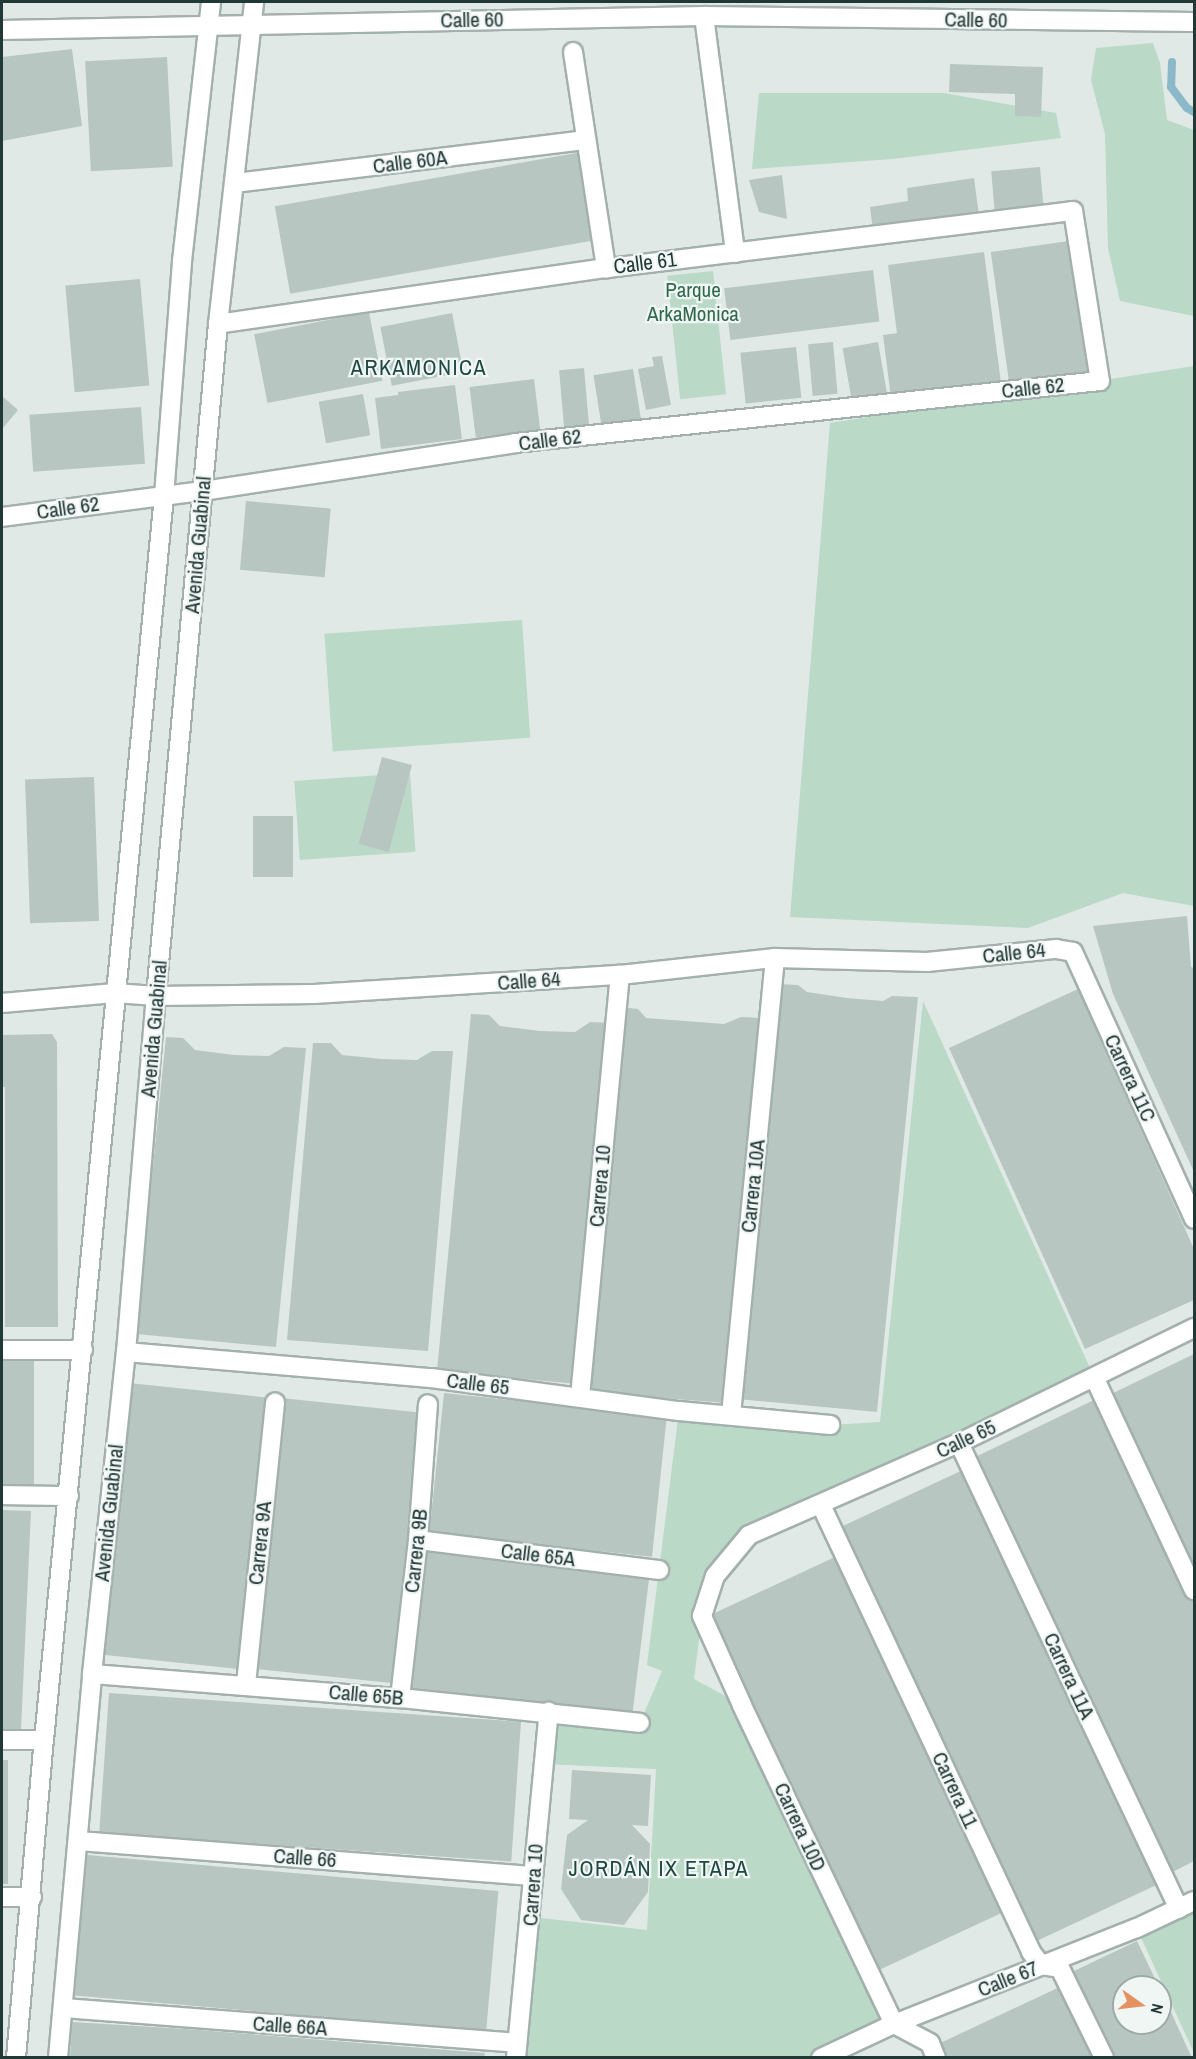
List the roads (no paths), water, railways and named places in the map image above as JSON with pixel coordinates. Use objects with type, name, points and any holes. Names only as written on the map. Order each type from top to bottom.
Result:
[{"type":"street","name":"Avenida Guabinal","points":[[16,2058],[32,1897],[44,1740],[164,495],[182,261],[211,2]]},
{"type":"street","name":"Avenida Guabinal","points":[[58,2058],[92,1674],[126,1352],[202,491],[254,2]]},
{"type":"street","name":"Calle 60","points":[[2,30],[704,16],[1194,22]]},
{"type":"street","points":[[704,16],[735,252]]},
{"type":"street","points":[[573,52],[606,268]]},
{"type":"street","name":"Calle 60A","points":[[235,183],[585,141]]},
{"type":"street","name":"Calle 61","points":[[218,324],[606,268],[1073,211],[1100,381]]},
{"type":"street","name":"Calle 62","points":[[2,518],[202,491],[515,443],[1100,381]]},
{"type":"street","name":"Calle 64","points":[[2,1004],[115,993],[156,996],[314,994],[620,975],[775,958],[927,962],[1056,949]]},
{"type":"street","name":"Carrera 11C","points":[[1056,949],[1073,952],[1194,1219]]},
{"type":"street","name":"Carrera 10A","points":[[731,1415],[775,958]]},
{"type":"street","name":"Carrera 10","points":[[580,1397],[620,975]]},
{"type":"street","name":"Calle 65","points":[[716,1576],[749,1535],[959,1443],[1095,1379],[1194,1328]]},
{"type":"street","points":[[2,1350],[83,1350]]},
{"type":"street","name":"Calle 65","points":[[126,1352],[431,1378],[679,1411],[830,1425]]},
{"type":"street","points":[[1095,1379],[1194,1590]]},
{"type":"street","name":"Carrera 9A","points":[[246,1684],[275,1402]]},
{"type":"street","name":"Carrera 9B","points":[[400,1698],[418,1540],[428,1404]]},
{"type":"street","name":"Carrera 11A","points":[[959,1443],[1187,1905]]},
{"type":"street","points":[[2,1495],[69,1496]]},
{"type":"street","name":"Carrera 11","points":[[821,1505],[1031,1952],[1041,1965],[1060,1968],[1104,2058]]},
{"type":"street","name":"Calle 65A","points":[[418,1540],[659,1570]]},
{"type":"street","name":"Carrera 10D","points":[[716,1576],[702,1616],[894,2024]]},
{"type":"street","name":"Calle 65B","points":[[92,1674],[246,1684],[400,1698],[549,1712],[640,1724]]},
{"type":"street","name":"Carrera 10","points":[[517,2050],[549,1712]]},
{"type":"street","points":[[2,1740],[44,1740]]},
{"type":"street","name":"Calle 66","points":[[78,1841],[533,1876]]},
{"type":"street","points":[[2,1897],[32,1897]]},
{"type":"street","name":"Calle 67","points":[[822,2058],[894,2024],[1137,1929],[1187,1905]]},
{"type":"street","name":"Calle 66A","points":[[63,2008],[517,2050]]},
{"type":"street","points":[[894,2024],[930,2043],[936,2058]]},
{"type":"waterway","points":[[1172,62],[1171,87],[1187,108],[1194,112]]},
{"type":"district","name":"ARKAMONICA","points":[[419,368]]},
{"type":"district","name":"JORDÁN IX ETAPA","points":[[659,1869]]},
{"type":"park label","name":"Parque ArkaMonica","points":[[693,302]]}]
